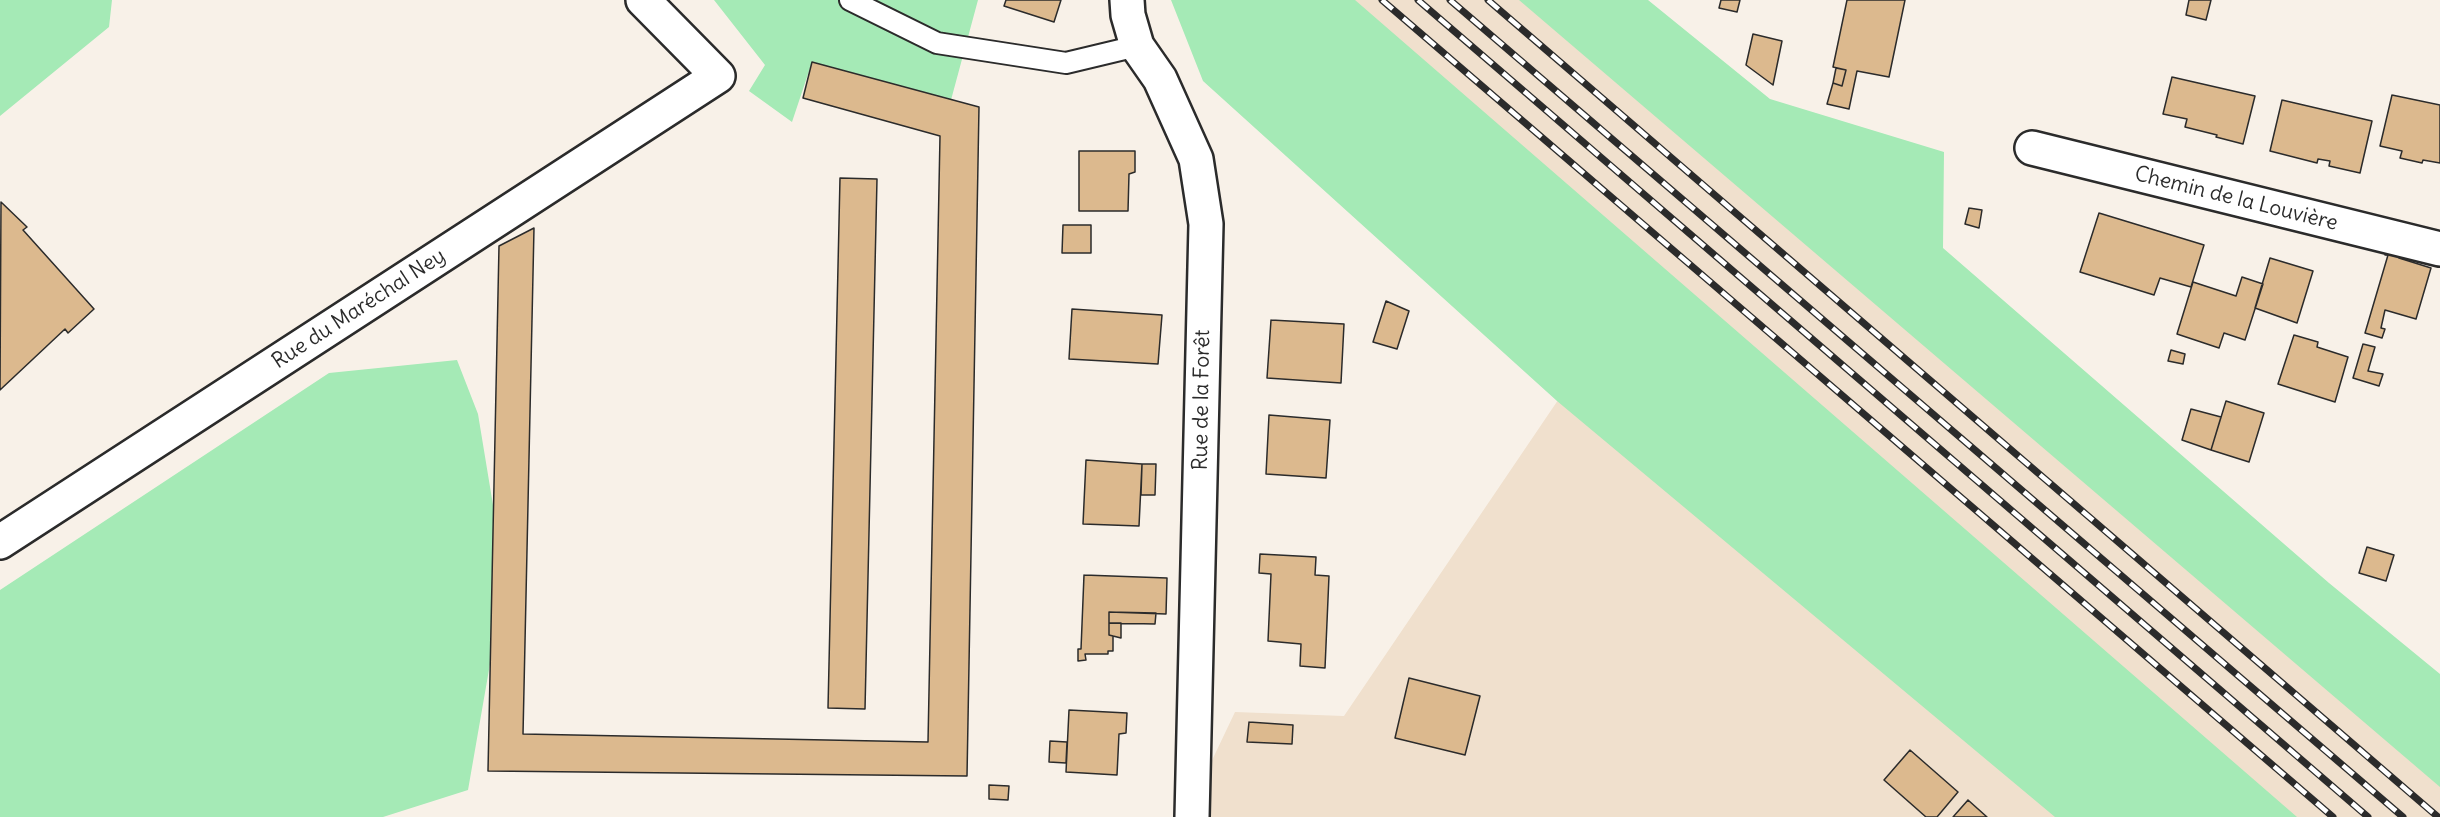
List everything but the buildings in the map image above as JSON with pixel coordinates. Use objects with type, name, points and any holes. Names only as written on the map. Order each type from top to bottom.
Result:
[{"type":"street","name":"Rue du Maréchal Ney","points":[[0,542],[718,76],[643,0]]},
{"type":"street","name":"Rue de la Forêt","points":[[1127,0],[1128,15],[1137,46],[1160,79],[1196,159],[1206,224],[1192,817]]},
{"type":"street","name":"Chemin de la Louvière","points":[[2032,148],[2440,249]]},
{"type":"lane","points":[[850,0],[937,43],[1066,63],[1137,46]]},
{"type":"shaded area","points":[[1296,0],[1533,0],[2440,786],[2440,817],[1185,817],[1235,712],[1344,716],[1636,285]]},
{"type":"green space","points":[[0,0],[112,0],[109,27],[0,116]]},
{"type":"green space","points":[[714,0],[978,0],[951,100],[812,62],[792,122],[749,91],[765,65]]},
{"type":"green space","points":[[1171,0],[1355,0],[2297,817],[2055,817],[1557,401],[1203,81]]},
{"type":"green space","points":[[1519,0],[1648,0],[1770,99],[1944,152],[1943,248],[2329,583],[2440,674],[2440,787]]},
{"type":"green space","points":[[457,360],[478,414],[505,578],[468,790],[383,817],[0,817],[0,590],[329,373]]},
{"type":"railway","points":[[1382,0],[2333,817]]},
{"type":"railway","points":[[1418,0],[2368,817]]},
{"type":"railway","points":[[1450,0],[2403,817]]},
{"type":"railway","points":[[1488,0],[2438,817]]}]
